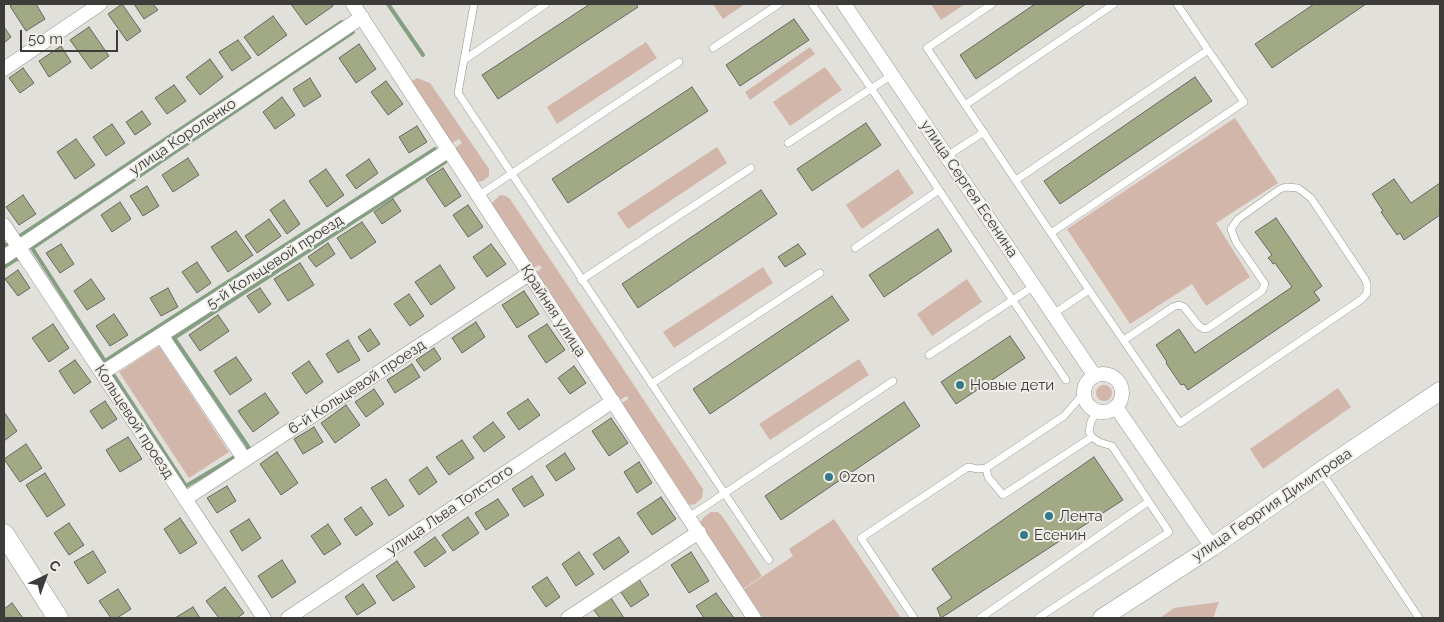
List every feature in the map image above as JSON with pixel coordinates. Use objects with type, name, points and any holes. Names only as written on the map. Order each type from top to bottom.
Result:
[{"type":"main road","points":[[4,534],[58,618]]},
{"type":"street","points":[[4,68],[100,4]]},
{"type":"street","name":"Крайняя улица","points":[[353,4],[754,618]]},
{"type":"street","name":"улица Сергея Есенина","points":[[844,4],[948,156],[1094,376]]},
{"type":"street","name":"улица Короленко","points":[[4,257],[362,17]]},
{"type":"street","name":"5-й Кольцевой проезд","points":[[102,373],[449,150]]},
{"type":"street","name":"Кольцевой проезд","points":[[4,225],[264,618]]},
{"type":"street","name":"6-й Кольцевой проезд","points":[[185,500],[528,274]]},
{"type":"street","points":[[162,335],[245,460]]},
{"type":"street","points":[[1105,373],[1120,382],[1122,393],[1116,408],[1110,411],[1098,411],[1088,404],[1084,393],[1086,383],[1094,376],[1105,373]]},
{"type":"street","name":"улица Георгия Димитрова","points":[[1102,618],[1212,547],[1321,471],[1440,392]]},
{"type":"street","name":"улица Льва Толстого","points":[[288,618],[613,402]]},
{"type":"street","points":[[1116,408],[1212,547]]},
{"type":"street","points":[[568,618],[699,532]]},
{"type":"lane","points":[[474,4],[458,93],[769,560]]},
{"type":"lane","points":[[464,60],[546,4]]},
{"type":"lane","points":[[713,48],[780,4]]},
{"type":"lane","points":[[812,4],[871,88],[1066,380]]},
{"type":"lane","points":[[992,4],[927,48],[1051,233],[1180,423],[1362,299],[1367,293],[1367,284],[1310,198],[1298,188],[1286,187],[1280,189],[1238,219],[1231,229],[1236,242],[1265,284],[1262,291],[1208,328],[1204,329],[1199,326],[1184,307],[1179,305],[1173,307],[1124,340]]},
{"type":"lane","points":[[966,105],[1114,4]]},
{"type":"lane","points":[[1051,233],[1244,102],[1177,4]]},
{"type":"lane","points":[[1016,180],[1208,50]]},
{"type":"lane","points":[[478,196],[678,62]]},
{"type":"lane","points":[[788,143],[892,75]]},
{"type":"lane","points":[[948,156],[984,132]]},
{"type":"lane","points":[[581,280],[751,168]]},
{"type":"lane","points":[[855,248],[939,190]]},
{"type":"lane","points":[[651,384],[820,273]]},
{"type":"lane","points":[[929,355],[1034,286]]},
{"type":"lane","points":[[1053,314],[1090,290]]},
{"type":"lane","points":[[689,518],[892,381]]},
{"type":"lane","points":[[914,618],[861,538],[968,467],[986,468],[1064,416],[1084,393]]},
{"type":"lane","points":[[1038,618],[1169,532],[1112,446],[1092,437],[1089,432],[1090,420],[1098,411]]},
{"type":"lane","points":[[986,468],[988,477],[1003,495],[1092,437]]},
{"type":"lane","points":[[1321,471],[1419,618]]},
{"type":"lane","points":[[980,618],[1148,502]]},
{"type":"shaded area","points":[[713,4],[745,4],[723,19]]},
{"type":"shaded area","points":[[931,4],[965,4],[941,20]]},
{"type":"shaded area","points":[[646,42],[657,58],[557,124],[547,107]]},
{"type":"shaded area","points":[[810,47],[815,54],[750,100],[745,92]]},
{"type":"shaded area","points":[[825,67],[842,90],[790,126],[773,102]]},
{"type":"shaded area","points":[[417,78],[430,83],[489,169],[489,176],[483,181],[476,182],[453,149],[462,143],[459,139],[450,144],[409,83]]},
{"type":"shaded area","points":[[1235,118],[1278,183],[1216,223],[1250,277],[1206,306],[1192,284],[1130,324],[1067,229]]},
{"type":"shaded area","points":[[717,147],[727,163],[628,229],[617,213]]},
{"type":"shaded area","points":[[898,169],[914,193],[862,229],[846,205]]},
{"type":"shaded area","points":[[500,195],[510,199],[703,489],[702,498],[695,504],[690,505],[688,503],[622,403],[628,399],[627,396],[620,400],[535,273],[542,268],[539,265],[533,269],[491,204]]},
{"type":"shaded area","points":[[763,267],[773,283],[674,348],[663,332]]},
{"type":"shaded area","points":[[967,279],[982,302],[932,336],[917,314]]},
{"type":"shaded area","points":[[159,346],[229,452],[189,478],[119,372]]},
{"type":"shaded area","points":[[859,359],[869,375],[770,440],[759,424]]},
{"type":"shaded area","points":[[1101,385],[1107,385],[1112,390],[1110,399],[1101,401],[1096,396],[1096,390]]},
{"type":"shaded area","points":[[1338,388],[1351,407],[1263,469],[1250,449]]},
{"type":"shaded area","points":[[711,512],[718,512],[722,516],[762,576],[743,589],[701,525],[704,517]]},
{"type":"shaded area","points":[[834,519],[901,618],[763,618],[744,589],[793,556],[789,549]]},
{"type":"shaded area","points":[[1219,602],[1213,618],[1160,618],[1174,608]]},
{"type":"building","points":[[13,4],[36,4],[45,19],[26,31],[10,6]]},
{"type":"building","points":[[122,4],[141,31],[127,41],[108,14]]},
{"type":"building","points":[[134,4],[153,4],[158,10],[144,19]]},
{"type":"building","points":[[291,4],[332,4],[333,6],[306,25]]},
{"type":"building","points":[[590,4],[636,4],[638,7],[498,99],[482,75]]},
{"type":"building","points":[[1035,4],[1086,4],[976,79],[960,55]]},
{"type":"building","points":[[1314,4],[1366,4],[1272,68],[1255,44]]},
{"type":"building","points":[[273,16],[287,35],[258,56],[244,37]]},
{"type":"building","points":[[794,19],[809,40],[740,86],[726,65]]},
{"type":"building","points":[[4,27],[11,37],[4,43]]},
{"type":"building","points":[[89,27],[109,56],[91,69],[70,40]]},
{"type":"building","points":[[238,40],[251,58],[232,71],[219,52]]},
{"type":"building","points":[[359,44],[376,69],[356,83],[339,58]]},
{"type":"building","points":[[61,46],[71,62],[49,77],[39,61]]},
{"type":"building","points":[[210,59],[223,77],[200,95],[186,77]]},
{"type":"building","points":[[23,68],[34,83],[20,93],[9,78]]},
{"type":"building","points":[[1195,77],[1212,101],[1060,204],[1044,181]]},
{"type":"building","points":[[310,78],[321,96],[304,107],[293,89]]},
{"type":"building","points":[[386,81],[403,104],[388,115],[371,92]]},
{"type":"building","points":[[174,85],[186,101],[167,114],[155,98]]},
{"type":"building","points":[[692,87],[708,111],[568,203],[552,179]]},
{"type":"building","points":[[282,97],[295,115],[275,129],[263,112]]},
{"type":"building","points":[[142,111],[151,124],[135,135],[126,122]]},
{"type":"building","points":[[866,123],[881,145],[812,191],[797,169]]},
{"type":"building","points":[[112,124],[125,143],[106,156],[93,137]]},
{"type":"building","points":[[417,126],[427,142],[409,153],[399,137]]},
{"type":"building","points":[[76,139],[95,165],[75,179],[57,152]]},
{"type":"building","points":[[188,158],[199,175],[173,192],[162,175]]},
{"type":"building","points":[[369,159],[378,173],[356,189],[346,175]]},
{"type":"building","points":[[443,168],[461,196],[445,207],[426,179]]},
{"type":"building","points":[[326,169],[344,195],[327,207],[309,181]]},
{"type":"building","points":[[1394,179],[1411,203],[1440,183],[1440,215],[1404,240],[1400,233],[1397,235],[1381,212],[1383,211],[1372,194]]},
{"type":"building","points":[[147,186],[159,206],[143,216],[130,196]]},
{"type":"building","points":[[761,190],[777,214],[638,308],[622,284]]},
{"type":"building","points":[[23,195],[36,214],[19,225],[6,207]]},
{"type":"building","points":[[393,199],[401,211],[382,224],[374,212]]},
{"type":"building","points":[[284,200],[300,224],[287,234],[270,210]]},
{"type":"building","points":[[120,202],[131,219],[112,232],[101,215]]},
{"type":"building","points":[[468,205],[483,227],[468,237],[453,215]]},
{"type":"building","points":[[1276,218],[1322,286],[1314,292],[1320,300],[1188,390],[1184,384],[1181,385],[1156,345],[1179,329],[1195,353],[1292,287],[1275,263],[1273,264],[1268,258],[1272,255],[1255,232]]},
{"type":"building","points":[[269,219],[281,236],[257,253],[245,236]]},
{"type":"building","points":[[362,222],[376,242],[351,259],[337,238]]},
{"type":"building","points":[[938,229],[952,251],[884,297],[869,275]]},
{"type":"building","points":[[236,231],[253,255],[228,272],[211,247]]},
{"type":"building","points":[[328,243],[335,254],[316,267],[308,257]]},
{"type":"building","points":[[61,244],[74,264],[60,273],[46,253]]},
{"type":"building","points":[[491,244],[506,264],[487,277],[473,257]]},
{"type":"building","points":[[798,244],[806,254],[785,267],[778,257]]},
{"type":"building","points":[[197,262],[211,283],[197,293],[182,272]]},
{"type":"building","points":[[300,263],[314,285],[288,301],[274,279]]},
{"type":"building","points":[[440,265],[455,288],[431,305],[415,282]]},
{"type":"building","points":[[18,270],[30,288],[18,296],[5,279]]},
{"type":"building","points":[[91,279],[105,299],[87,310],[74,291]]},
{"type":"building","points":[[168,288],[178,307],[161,316],[150,298]]},
{"type":"building","points":[[260,288],[271,304],[259,313],[247,296]]},
{"type":"building","points":[[524,291],[539,314],[517,328],[502,305]]},
{"type":"building","points":[[409,294],[424,316],[410,326],[394,304]]},
{"type":"building","points":[[832,296],[849,320],[710,414],[693,389]]},
{"type":"building","points":[[114,314],[128,335],[110,346],[96,326]]},
{"type":"building","points":[[218,315],[229,331],[200,351],[189,335]]},
{"type":"building","points":[[476,322],[485,337],[462,353],[452,338]]},
{"type":"building","points":[[53,324],[69,348],[49,362],[32,338]]},
{"type":"building","points":[[547,324],[565,350],[546,363],[528,336]]},
{"type":"building","points":[[370,329],[380,344],[368,352],[358,337]]},
{"type":"building","points":[[1010,336],[1025,358],[956,404],[941,382]]},
{"type":"building","points":[[348,340],[360,360],[338,373],[326,354]]},
{"type":"building","points":[[434,348],[441,359],[424,371],[416,360]]},
{"type":"building","points":[[236,357],[252,380],[230,395],[214,371]]},
{"type":"building","points":[[75,360],[91,382],[74,394],[59,371]]},
{"type":"building","points":[[309,361],[323,382],[306,394],[292,373]]},
{"type":"building","points":[[412,364],[420,377],[395,393],[387,380]]},
{"type":"building","points":[[574,366],[586,383],[570,394],[558,378]]},
{"type":"building","points":[[374,389],[384,404],[366,417],[355,402]]},
{"type":"building","points":[[265,393],[279,413],[253,432],[238,411]]},
{"type":"building","points":[[528,399],[540,415],[519,430],[507,413]]},
{"type":"building","points":[[105,401],[117,419],[102,429],[90,411]]},
{"type":"building","points":[[904,402],[920,426],[781,520],[765,496]]},
{"type":"building","points":[[346,405],[360,425],[335,443],[321,423]]},
{"type":"building","points":[[4,412],[17,431],[4,441]]},
{"type":"building","points":[[611,418],[628,443],[609,456],[592,431]]},
{"type":"building","points":[[493,422],[505,437],[484,452],[473,437]]},
{"type":"building","points":[[314,427],[323,442],[303,454],[294,439]]},
{"type":"building","points":[[128,437],[142,459],[120,472],[106,450]]},
{"type":"building","points":[[462,440],[474,458],[449,475],[436,457]]},
{"type":"building","points":[[26,444],[42,468],[20,482],[4,459]]},
{"type":"building","points":[[277,452],[298,483],[281,495],[260,464]]},
{"type":"building","points":[[565,453],[575,469],[556,481],[546,466]]},
{"type":"building","points":[[1094,457],[1123,500],[941,618],[937,608],[952,598],[932,569]]},
{"type":"building","points":[[639,462],[652,483],[637,493],[624,472]]},
{"type":"building","points":[[427,467],[437,482],[419,495],[409,480]]},
{"type":"building","points":[[45,473],[65,505],[47,517],[26,485]]},
{"type":"building","points":[[532,476],[544,495],[524,507],[512,489]]},
{"type":"building","points":[[386,479],[404,506],[389,516],[371,488]]},
{"type":"building","points":[[227,486],[236,501],[217,513],[207,498]]},
{"type":"building","points":[[661,497],[676,519],[652,535],[637,513]]},
{"type":"building","points":[[498,499],[509,515],[486,530],[475,513]]},
{"type":"building","points":[[361,507],[373,524],[356,536],[344,519]]},
{"type":"building","points":[[468,517],[479,533],[453,551],[442,535]]},
{"type":"building","points":[[180,518],[197,543],[180,554],[164,529]]},
{"type":"building","points":[[249,519],[261,538],[242,551],[230,531]]},
{"type":"building","points":[[69,523],[84,545],[69,555],[54,533]]},
{"type":"building","points":[[328,524],[341,544],[324,555],[311,536]]},
{"type":"building","points":[[435,537],[446,552],[425,567],[414,552]]},
{"type":"building","points":[[619,537],[629,552],[604,570],[593,554]]},
{"type":"building","points":[[93,551],[106,572],[88,584],[74,562]]},
{"type":"building","points":[[579,552],[594,574],[576,586],[562,564]]},
{"type":"building","points":[[691,552],[709,581],[689,593],[671,565]]},
{"type":"building","points":[[282,560],[296,582],[272,598],[258,576]]},
{"type":"building","points":[[397,561],[415,587],[393,601],[376,576]]},
{"type":"building","points":[[547,577],[560,597],[546,607],[532,587]]},
{"type":"building","points":[[639,579],[649,595],[631,607],[620,591]]},
{"type":"building","points":[[363,584],[376,603],[357,615],[345,597]]},
{"type":"building","points":[[225,587],[244,613],[237,618],[219,618],[206,601]]},
{"type":"building","points":[[118,589],[131,609],[117,618],[111,618],[99,601]]},
{"type":"building","points":[[716,593],[734,618],[704,618],[696,606]]},
{"type":"building","points":[[611,598],[624,618],[600,618],[593,609]]},
{"type":"building","points":[[12,603],[23,618],[4,618],[4,609]]},
{"type":"building","points":[[193,607],[200,618],[175,618]]},
{"type":"waterway","points":[[388,4],[423,55]]},
{"type":"waterway","points":[[20,236],[342,22]]},
{"type":"waterway","points":[[108,366],[32,248],[353,32]]},
{"type":"waterway","points":[[105,361],[435,149]]},
{"type":"waterway","points":[[244,451],[249,448],[174,338],[445,162]]},
{"type":"waterway","points":[[4,246],[9,243]]},
{"type":"waterway","points":[[4,267],[18,258],[20,260]]},
{"type":"waterway","points":[[111,371],[186,486],[238,455]]},
{"type":"place","name":"Новые дети","points":[[960,385]]},
{"type":"place","name":"Ozon","points":[[829,477]]},
{"type":"place","name":"Лента","points":[[1049,516]]},
{"type":"place","name":"Есенин","points":[[1024,535]]}]
